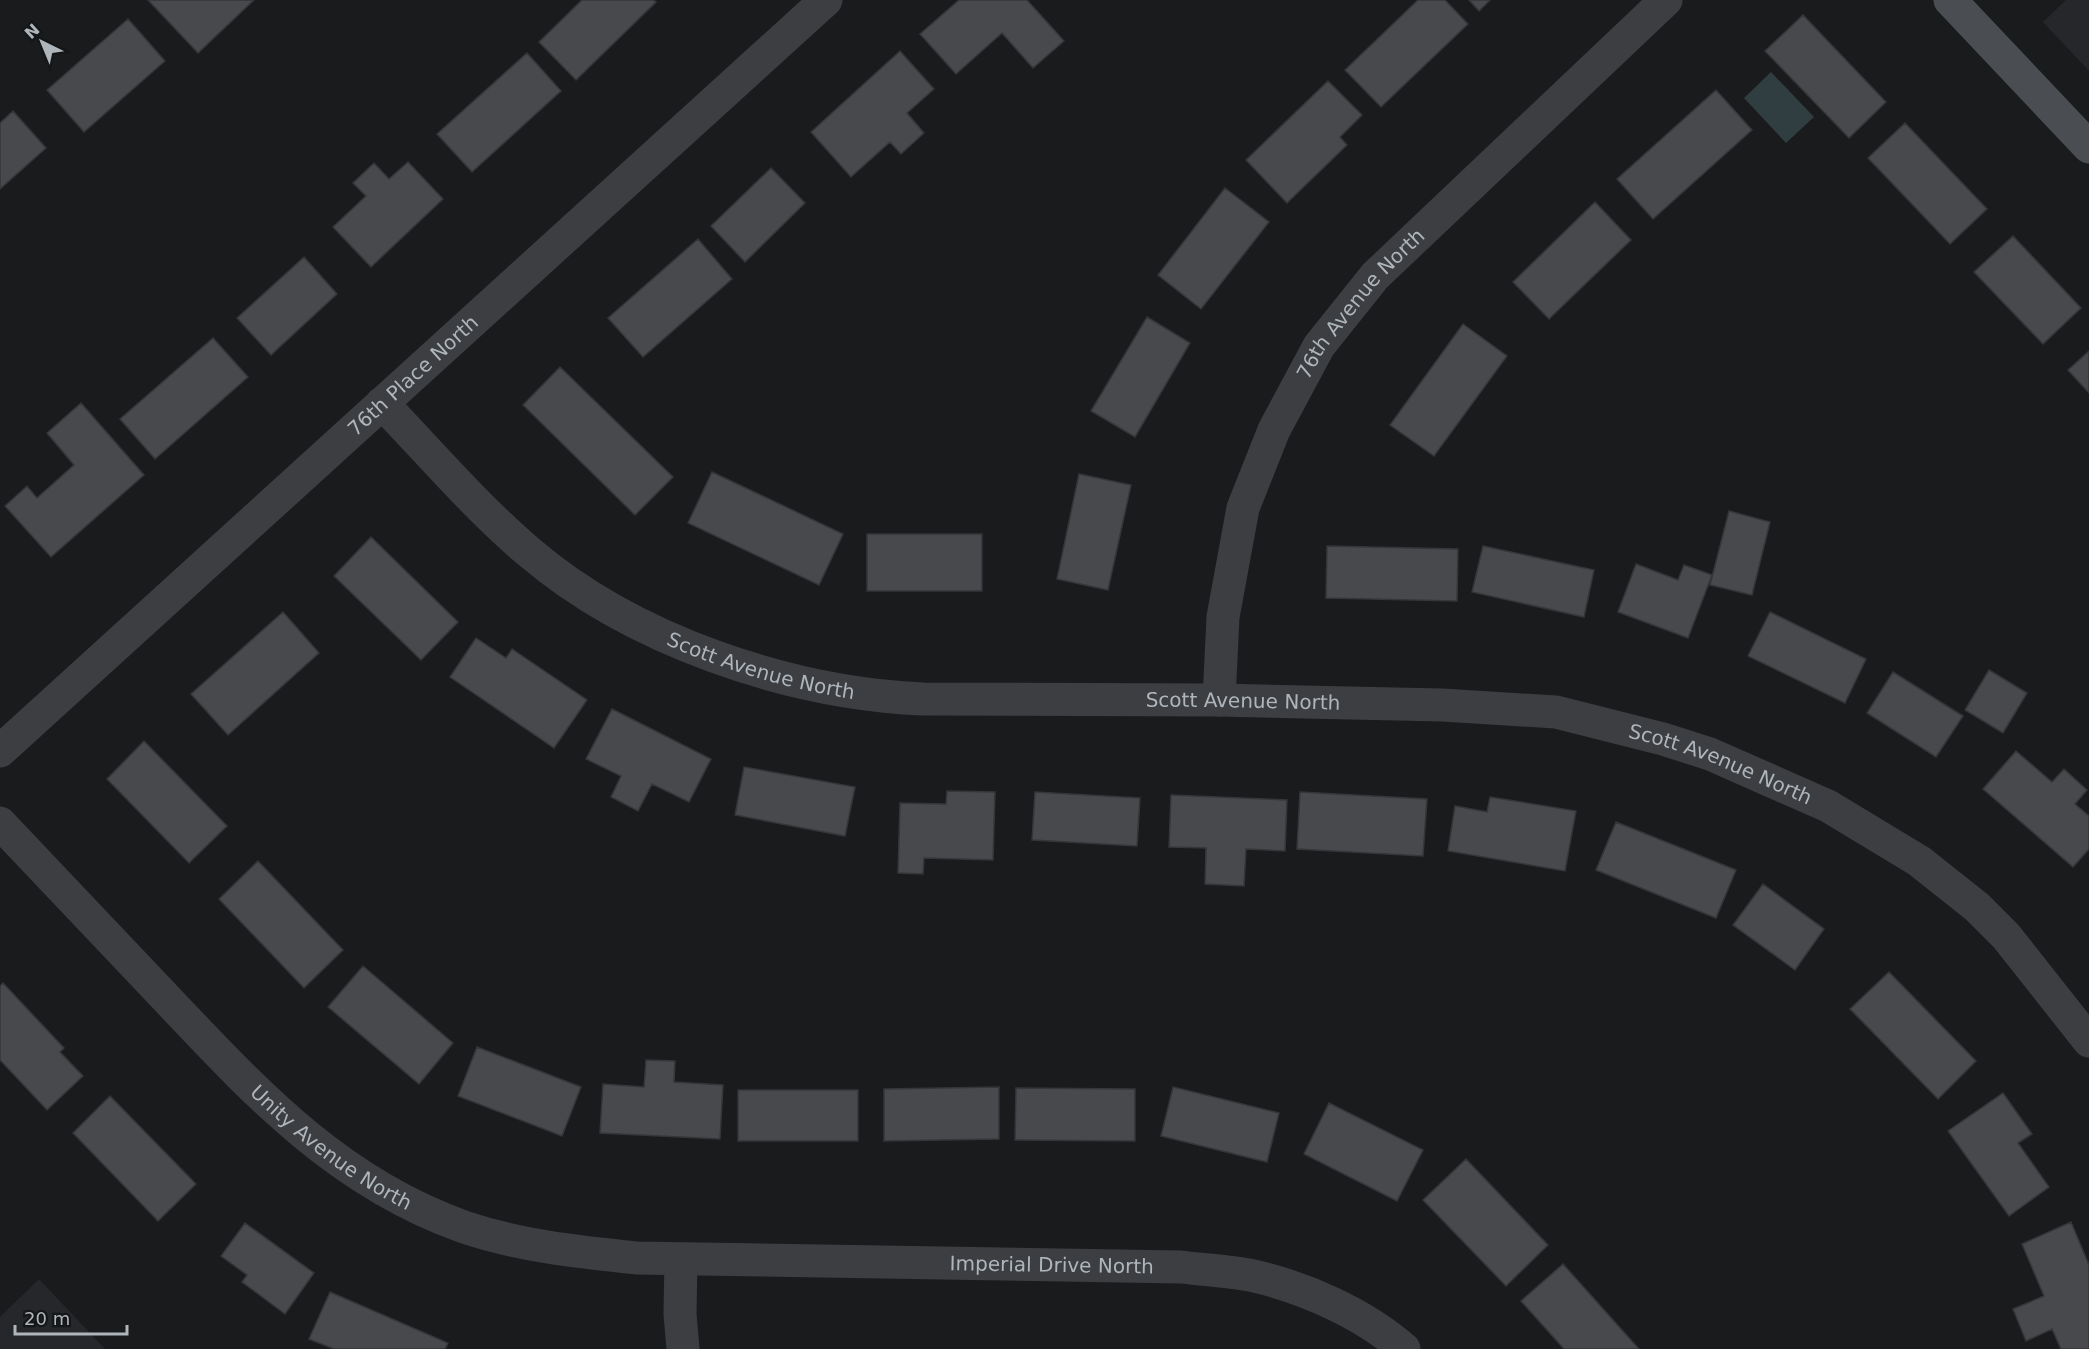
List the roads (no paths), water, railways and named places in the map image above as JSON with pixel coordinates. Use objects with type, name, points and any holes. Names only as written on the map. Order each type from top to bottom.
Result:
[{"type":"street","name":"76th Place North","points":[[0,751],[825,0]]},
{"type":"street","name":"76th Avenue North","points":[[1219,700],[1224,608],[1243,508],[1274,430],[1319,346],[1375,276],[1666,0]]},
{"type":"street","points":[[1950,0],[2089,147]]},
{"type":"street","name":"Scott Avenue North","points":[[382,403],[447,472],[528,552],[599,605],[690,647],[785,678],[884,698],[1219,700],[1442,705],[1556,712],[1664,739],[1710,754],[1828,806],[1919,861],[1977,907],[2006,936],[2089,1041]]},
{"type":"street","name":"Unity Avenue North","points":[[0,823],[245,1082],[310,1141],[383,1190],[464,1227],[549,1248],[637,1258],[681,1260]]},
{"type":"street","points":[[681,1260],[680,1314],[683,1349]]},
{"type":"street","name":"Imperial Drive North","points":[[681,1260],[1181,1267],[1255,1276],[1322,1299],[1388,1336],[1404,1349]]}]
